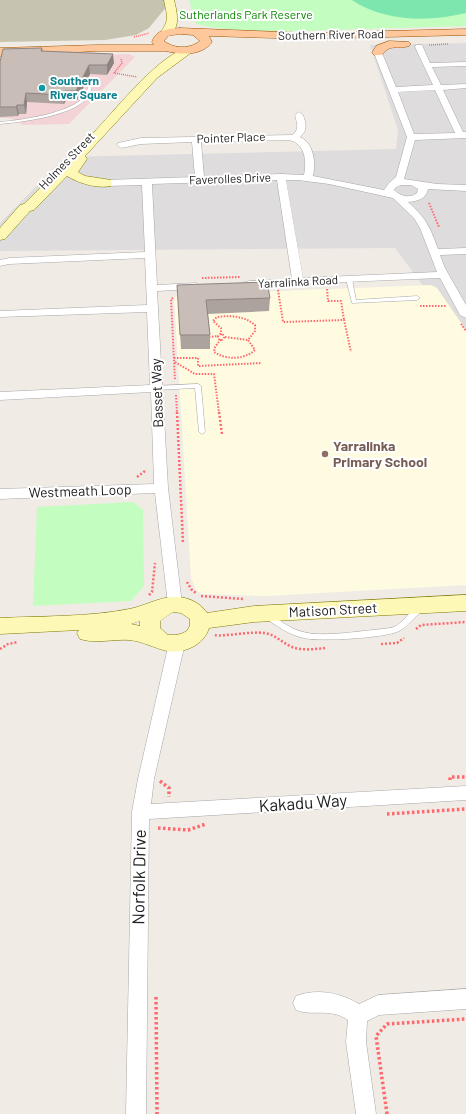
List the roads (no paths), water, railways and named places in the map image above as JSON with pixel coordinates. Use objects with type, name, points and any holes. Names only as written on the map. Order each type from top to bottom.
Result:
[{"type":"main road","points":[[169,0],[173,18],[170,30],[163,34],[159,38],[158,42],[171,53]]},
{"type":"main road","points":[[173,18],[184,29],[204,36],[206,40],[204,44],[194,49]]},
{"type":"main road","name":"Southern River Road","points":[[163,34],[192,32],[307,36],[466,32]]},
{"type":"main road","points":[[0,46],[105,44],[163,34]]},
{"type":"main road","name":"Southern River Road","points":[[171,53],[224,45],[451,42],[466,39]]},
{"type":"main road","points":[[378,54],[380,48],[385,45],[451,42]]},
{"type":"main road","points":[[0,52],[108,48],[171,53]]},
{"type":"main road","name":"Holmes Street","points":[[0,236],[25,208],[48,188],[102,131],[114,116],[146,84],[171,53]]},
{"type":"main road","name":"Holmes Street","points":[[25,208],[24,206],[46,182],[108,119],[114,116]]},
{"type":"main road","points":[[102,131],[99,141],[78,162],[71,172],[81,179],[106,183]]},
{"type":"main road","points":[[48,188],[68,184],[106,183]]},
{"type":"main road","points":[[157,638],[152,632],[150,625],[151,618],[162,602]]},
{"type":"main road","points":[[0,626],[95,621],[130,617],[162,602],[189,607],[196,611],[201,622],[199,632],[194,637],[186,642],[177,644],[168,643],[157,638],[130,632],[0,637]]},
{"type":"main road","name":"Matison Street","points":[[201,622],[264,614],[466,603]]},
{"type":"street","points":[[411,137],[463,135],[437,87],[419,48]]},
{"type":"street","points":[[378,54],[411,137],[400,178],[394,190]]},
{"type":"street","points":[[427,65],[466,64]]},
{"type":"street","points":[[392,90],[466,86]]},
{"type":"street","points":[[294,138],[301,132],[302,128],[299,115]]},
{"type":"street","name":"Pointer Place","points":[[121,145],[141,141],[275,136],[294,138]]},
{"type":"street","points":[[294,138],[300,140],[305,145],[311,169],[308,178]]},
{"type":"street","points":[[196,139],[200,179]]},
{"type":"street","points":[[402,168],[416,184],[423,189],[420,196],[418,216]]},
{"type":"street","points":[[281,177],[298,282]]},
{"type":"street","name":"Faverolles Drive","points":[[106,183],[281,177],[308,178],[354,186],[394,190]]},
{"type":"street","name":"Basset Way","points":[[147,182],[161,488],[162,602]]},
{"type":"street","points":[[394,190],[405,182],[456,189]]},
{"type":"street","points":[[394,190],[408,199],[466,188]]},
{"type":"street","points":[[394,190],[418,216],[425,228],[444,275],[466,315]]},
{"type":"street","points":[[434,252],[466,251]]},
{"type":"street","points":[[0,263],[9,261],[151,255]]},
{"type":"street","name":"Yarralinka Road","points":[[241,281],[298,282],[444,275]]},
{"type":"street","points":[[152,288],[202,282]]},
{"type":"street","points":[[0,314],[153,308]]},
{"type":"street","points":[[0,396],[156,388]]},
{"type":"street","name":"Westmeath Loop","points":[[0,494],[161,488]]},
{"type":"street","name":"Norfolk Drive","points":[[136,1114],[141,812],[146,779],[177,644]]},
{"type":"street","name":"Kakadu Way","points":[[141,812],[466,792]]},
{"type":"street","points":[[358,1015],[378,1005],[466,999]]},
{"type":"street","points":[[303,1003],[328,1001],[340,1003],[358,1015]]},
{"type":"street","points":[[358,1015],[356,1042],[366,1114]]},
{"type":"lane","points":[[0,123],[34,118],[69,108],[83,101],[90,86]]},
{"type":"lane","points":[[349,279],[354,302],[417,298]]},
{"type":"lane","points":[[156,388],[198,386],[202,432]]},
{"type":"place","name":"Southern River Square","points":[[42,88]]},
{"type":"place","name":"Yarralinka Primary School","points":[[325,454]]},
{"type":"park label","name":"Sutherlands Park Reserve","points":[[246,15]]}]
